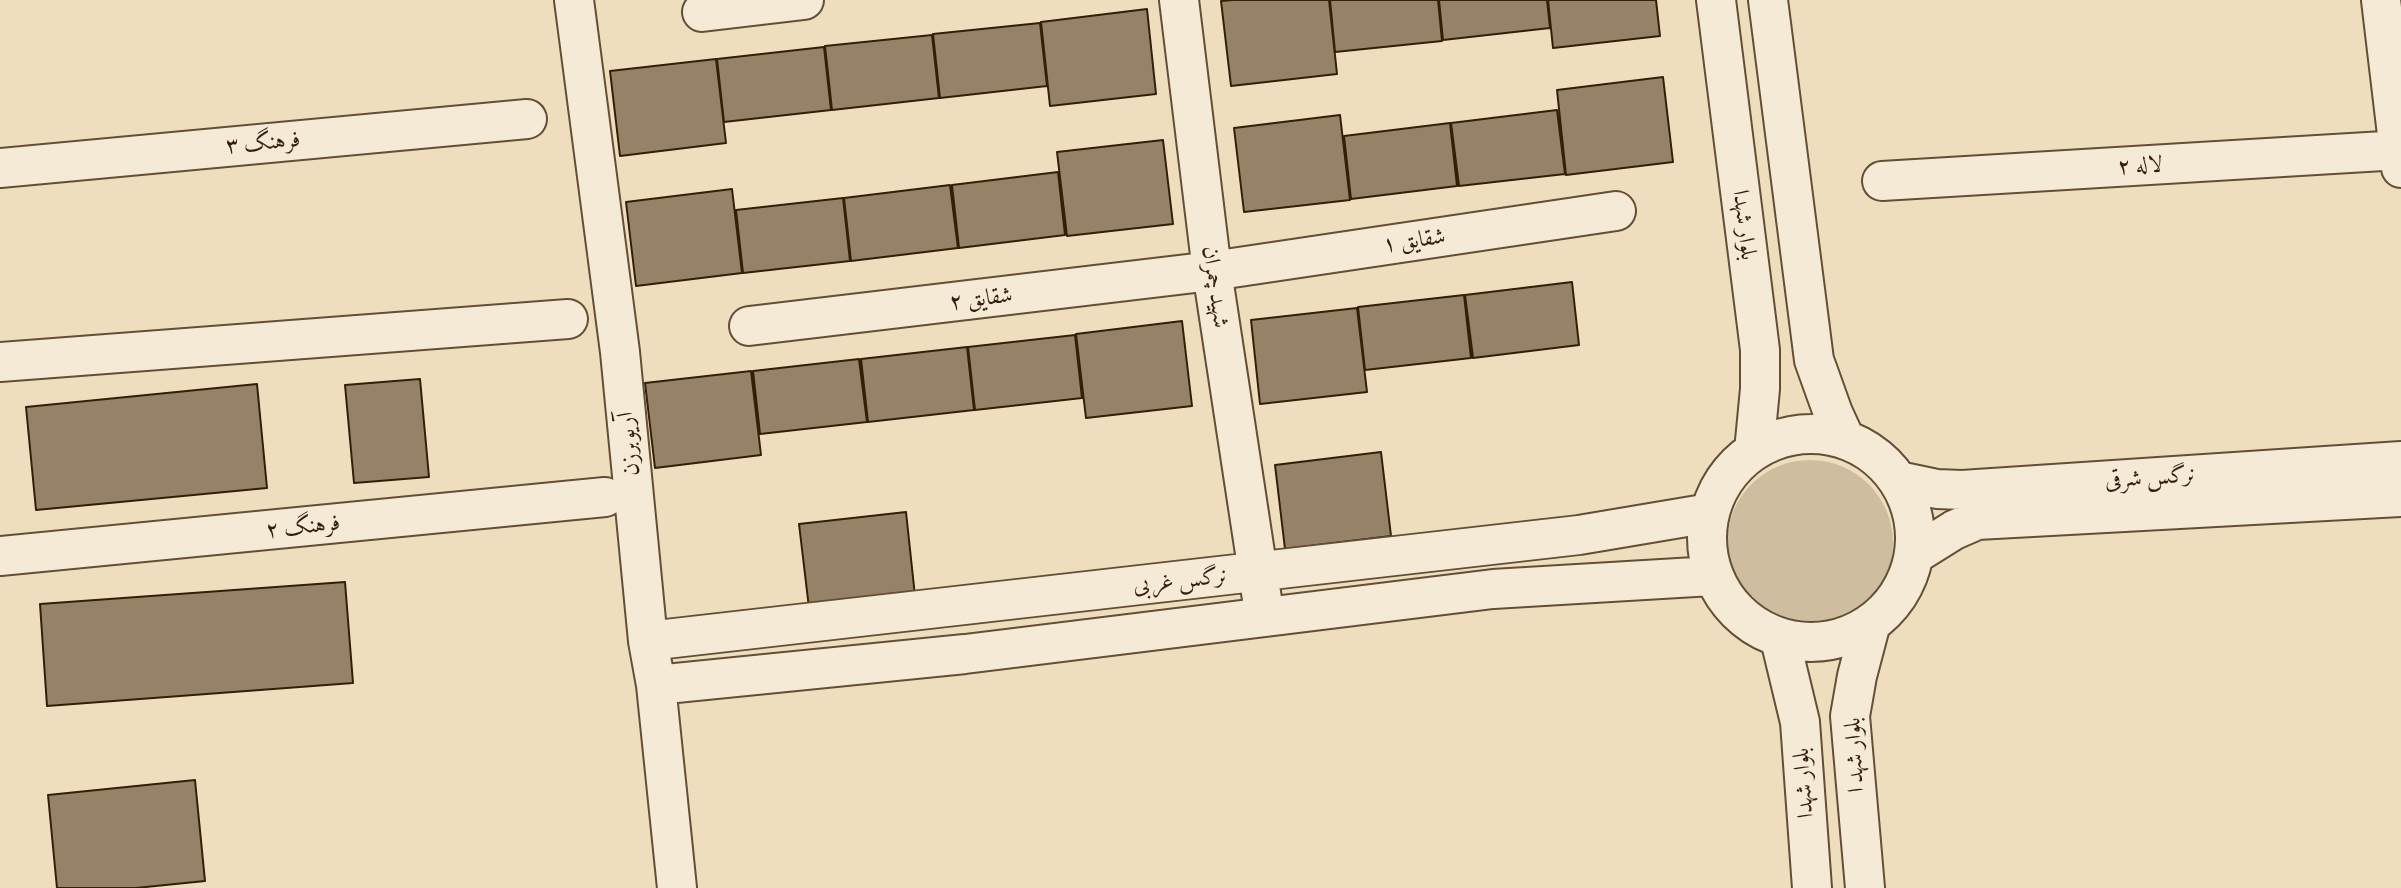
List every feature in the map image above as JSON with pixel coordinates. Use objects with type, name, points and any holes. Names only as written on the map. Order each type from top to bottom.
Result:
[{"type":"street","name":"آریوبرزن","points":[[575,0],[620,352],[648,641],[656,685],[677,888]]},
{"type":"street","points":[[702,12],[804,0]]},
{"type":"street","name":"شهید چمران","points":[[1179,0],[1212,271],[1264,618]]},
{"type":"street","name":"بلوار شهدا","points":[[1716,0],[1760,350],[1760,388],[1754,451]]},
{"type":"street","points":[[1768,0],[1814,360],[1845,439]]},
{"type":"street","points":[[2381,0],[2400,156]]},
{"type":"street","name":"فرهنگ ۳","points":[[0,168],[527,119]]},
{"type":"street","name":"لاله ۲","points":[[1882,181],[2400,156]]},
{"type":"street","name":"شقایق ۱","points":[[1212,271],[1616,211]]},
{"type":"street","name":"شقایق ۲","points":[[749,326],[1212,271]]},
{"type":"street","points":[[0,362],[568,319]]},
{"type":"street","points":[[1814,434],[1845,439],[1875,455],[1899,481],[1913,510],[1917,543],[1910,575],[1890,608],[1858,632],[1819,643],[1780,639],[1751,625],[1728,603],[1712,576],[1706,540],[1711,505],[1728,474],[1754,451],[1783,437],[1814,434]]},
{"type":"street","name":"نرگس شرقی","points":[[1899,481],[1962,491],[2401,461]]},
{"type":"street","name":"فرهنگ ۲","points":[[0,556],[605,497]]},
{"type":"street","name":"نرگس شرقی","points":[[1914,555],[1954,530],[1977,520],[2401,497]]},
{"type":"street","name":"نرگس غربی","points":[[648,641],[1579,536],[1710,513]]},
{"type":"street","name":"نرگس غربی","points":[[656,685],[965,654],[1493,589],[1712,576]]},
{"type":"street","name":"بلوار شهد ا","points":[[1865,888],[1850,716],[1871,623]]},
{"type":"street","name":"بلوار شهدا","points":[[1780,639],[1800,722],[1812,888]]},
{"type":"shaded area","points":[[1810,460],[1842,466],[1869,484],[1887,511],[1893,543],[1887,575],[1869,602],[1842,620],[1810,626],[1778,620],[1751,602],[1733,575],[1727,543],[1733,511],[1751,484],[1778,466]]},
{"type":"building","points":[[1329,0],[1337,74],[1231,86],[1221,1]]},
{"type":"building","points":[[1330,0],[1438,0],[1442,41],[1335,52]]},
{"type":"building","points":[[1439,0],[1547,0],[1550,28],[1443,40]]},
{"type":"building","points":[[1548,0],[1656,0],[1660,36],[1553,48]]},
{"type":"building","points":[[1147,9],[1156,94],[1050,106],[1041,22]]},
{"type":"building","points":[[1040,23],[1047,86],[940,98],[933,34]]},
{"type":"building","points":[[932,35],[939,98],[832,110],[825,46]]},
{"type":"building","points":[[824,47],[831,110],[724,122],[717,59]]},
{"type":"building","points":[[716,59],[726,143],[620,156],[610,71]]},
{"type":"building","points":[[1663,77],[1673,162],[1566,175],[1557,90]]},
{"type":"building","points":[[1557,110],[1565,174],[1459,186],[1451,123]]},
{"type":"building","points":[[1340,115],[1350,200],[1244,212],[1234,128]]},
{"type":"building","points":[[1450,123],[1457,186],[1351,199],[1344,136]]},
{"type":"building","points":[[1163,140],[1173,224],[1067,236],[1057,152]]},
{"type":"building","points":[[1058,172],[1065,235],[959,248],[952,185]]},
{"type":"building","points":[[950,185],[958,248],[851,261],[844,198]]},
{"type":"building","points":[[732,189],[742,273],[636,286],[626,202]]},
{"type":"building","points":[[843,198],[850,261],[743,273],[736,210]]},
{"type":"building","points":[[1572,282],[1579,345],[1473,358],[1465,295]]},
{"type":"building","points":[[1464,295],[1471,358],[1365,370],[1358,307]]},
{"type":"building","points":[[1357,308],[1367,392],[1260,404],[1251,320]]},
{"type":"building","points":[[1182,321],[1192,406],[1086,418],[1076,334]]},
{"type":"building","points":[[1075,335],[1082,398],[975,410],[968,347]]},
{"type":"building","points":[[967,347],[974,410],[868,422],[861,359]]},
{"type":"building","points":[[859,359],[867,422],[760,434],[753,371]]},
{"type":"building","points":[[751,371],[761,455],[655,468],[645,383]]},
{"type":"building","points":[[420,379],[429,477],[354,483],[345,385]]},
{"type":"building","points":[[257,384],[267,488],[36,510],[26,407]]},
{"type":"building","points":[[1381,452],[1391,536],[1285,549],[1275,465]]},
{"type":"building","points":[[906,512],[915,596],[809,608],[799,524]]},
{"type":"building","points":[[345,582],[353,683],[47,706],[40,604]]},
{"type":"building","points":[[195,780],[205,881],[136,888],[57,888],[48,795]]}]
